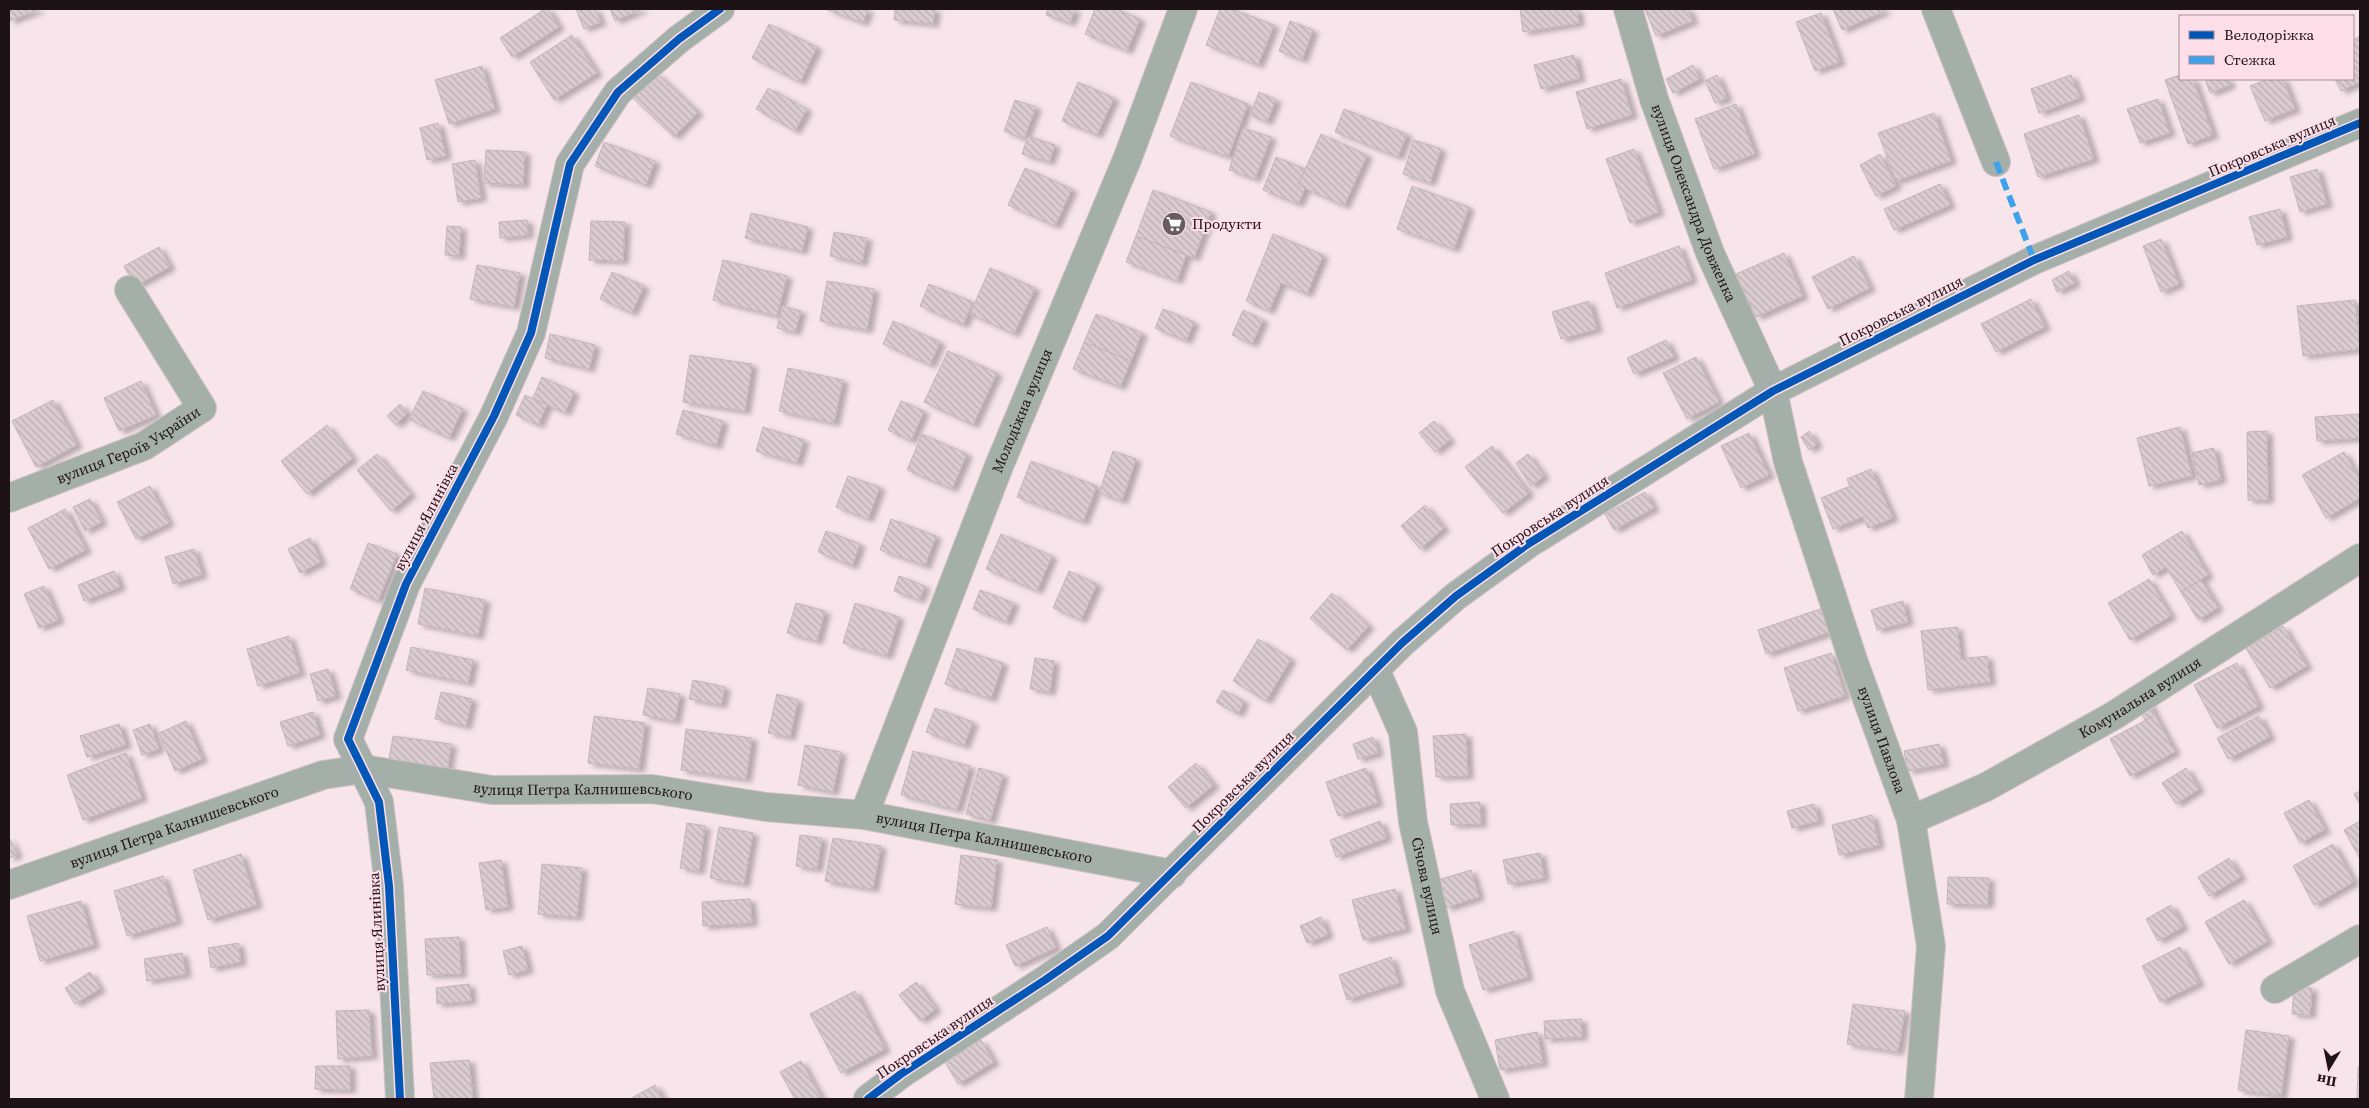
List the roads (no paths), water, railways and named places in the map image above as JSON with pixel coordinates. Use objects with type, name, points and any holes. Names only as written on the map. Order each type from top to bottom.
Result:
[{"type":"street","name":"вулиця Ялинівка","points":[[400,1099],[389,886],[379,802],[348,739],[406,584],[494,416],[531,333],[570,164],[618,92],[679,39],[720,9]]},
{"type":"street","name":"Молодіжна вулиця","points":[[864,815],[999,466],[1128,158],[1182,9]]},
{"type":"street","name":"вулиця Олександра Довженка","points":[[1628,9],[1654,98],[1710,252],[1773,391]]},
{"type":"street","points":[[1936,9],[1996,162]]},
{"type":"street","name":"Покровська вулиця","points":[[868,1099],[901,1074],[1045,980],[1108,936],[1375,669],[1456,596],[1528,544],[1773,391],[2034,260],[2360,123]]},
{"type":"street","name":"вулиця Героїв України","points":[[9,498],[144,446],[202,408],[129,290]]},
{"type":"street","name":"вулиця Павлова","points":[[1773,391],[1788,462],[1853,660],[1911,820],[1931,946],[1919,1099]]},
{"type":"street","name":"Комунальна вулиця","points":[[1911,820],[1986,787],[2114,716],[2360,558]]},
{"type":"street","name":"Січова вулиця","points":[[1375,669],[1403,732],[1413,822],[1450,991],[1495,1099]]},
{"type":"street","name":"вулиця Петра Калнишевського","points":[[9,885],[322,775],[363,769],[492,790],[652,789],[766,807],[864,815],[1172,874]]},
{"type":"street","points":[[2275,989],[2360,940]]},
{"type":"place","name":"Продукти","points":[[1174,224]]}]
